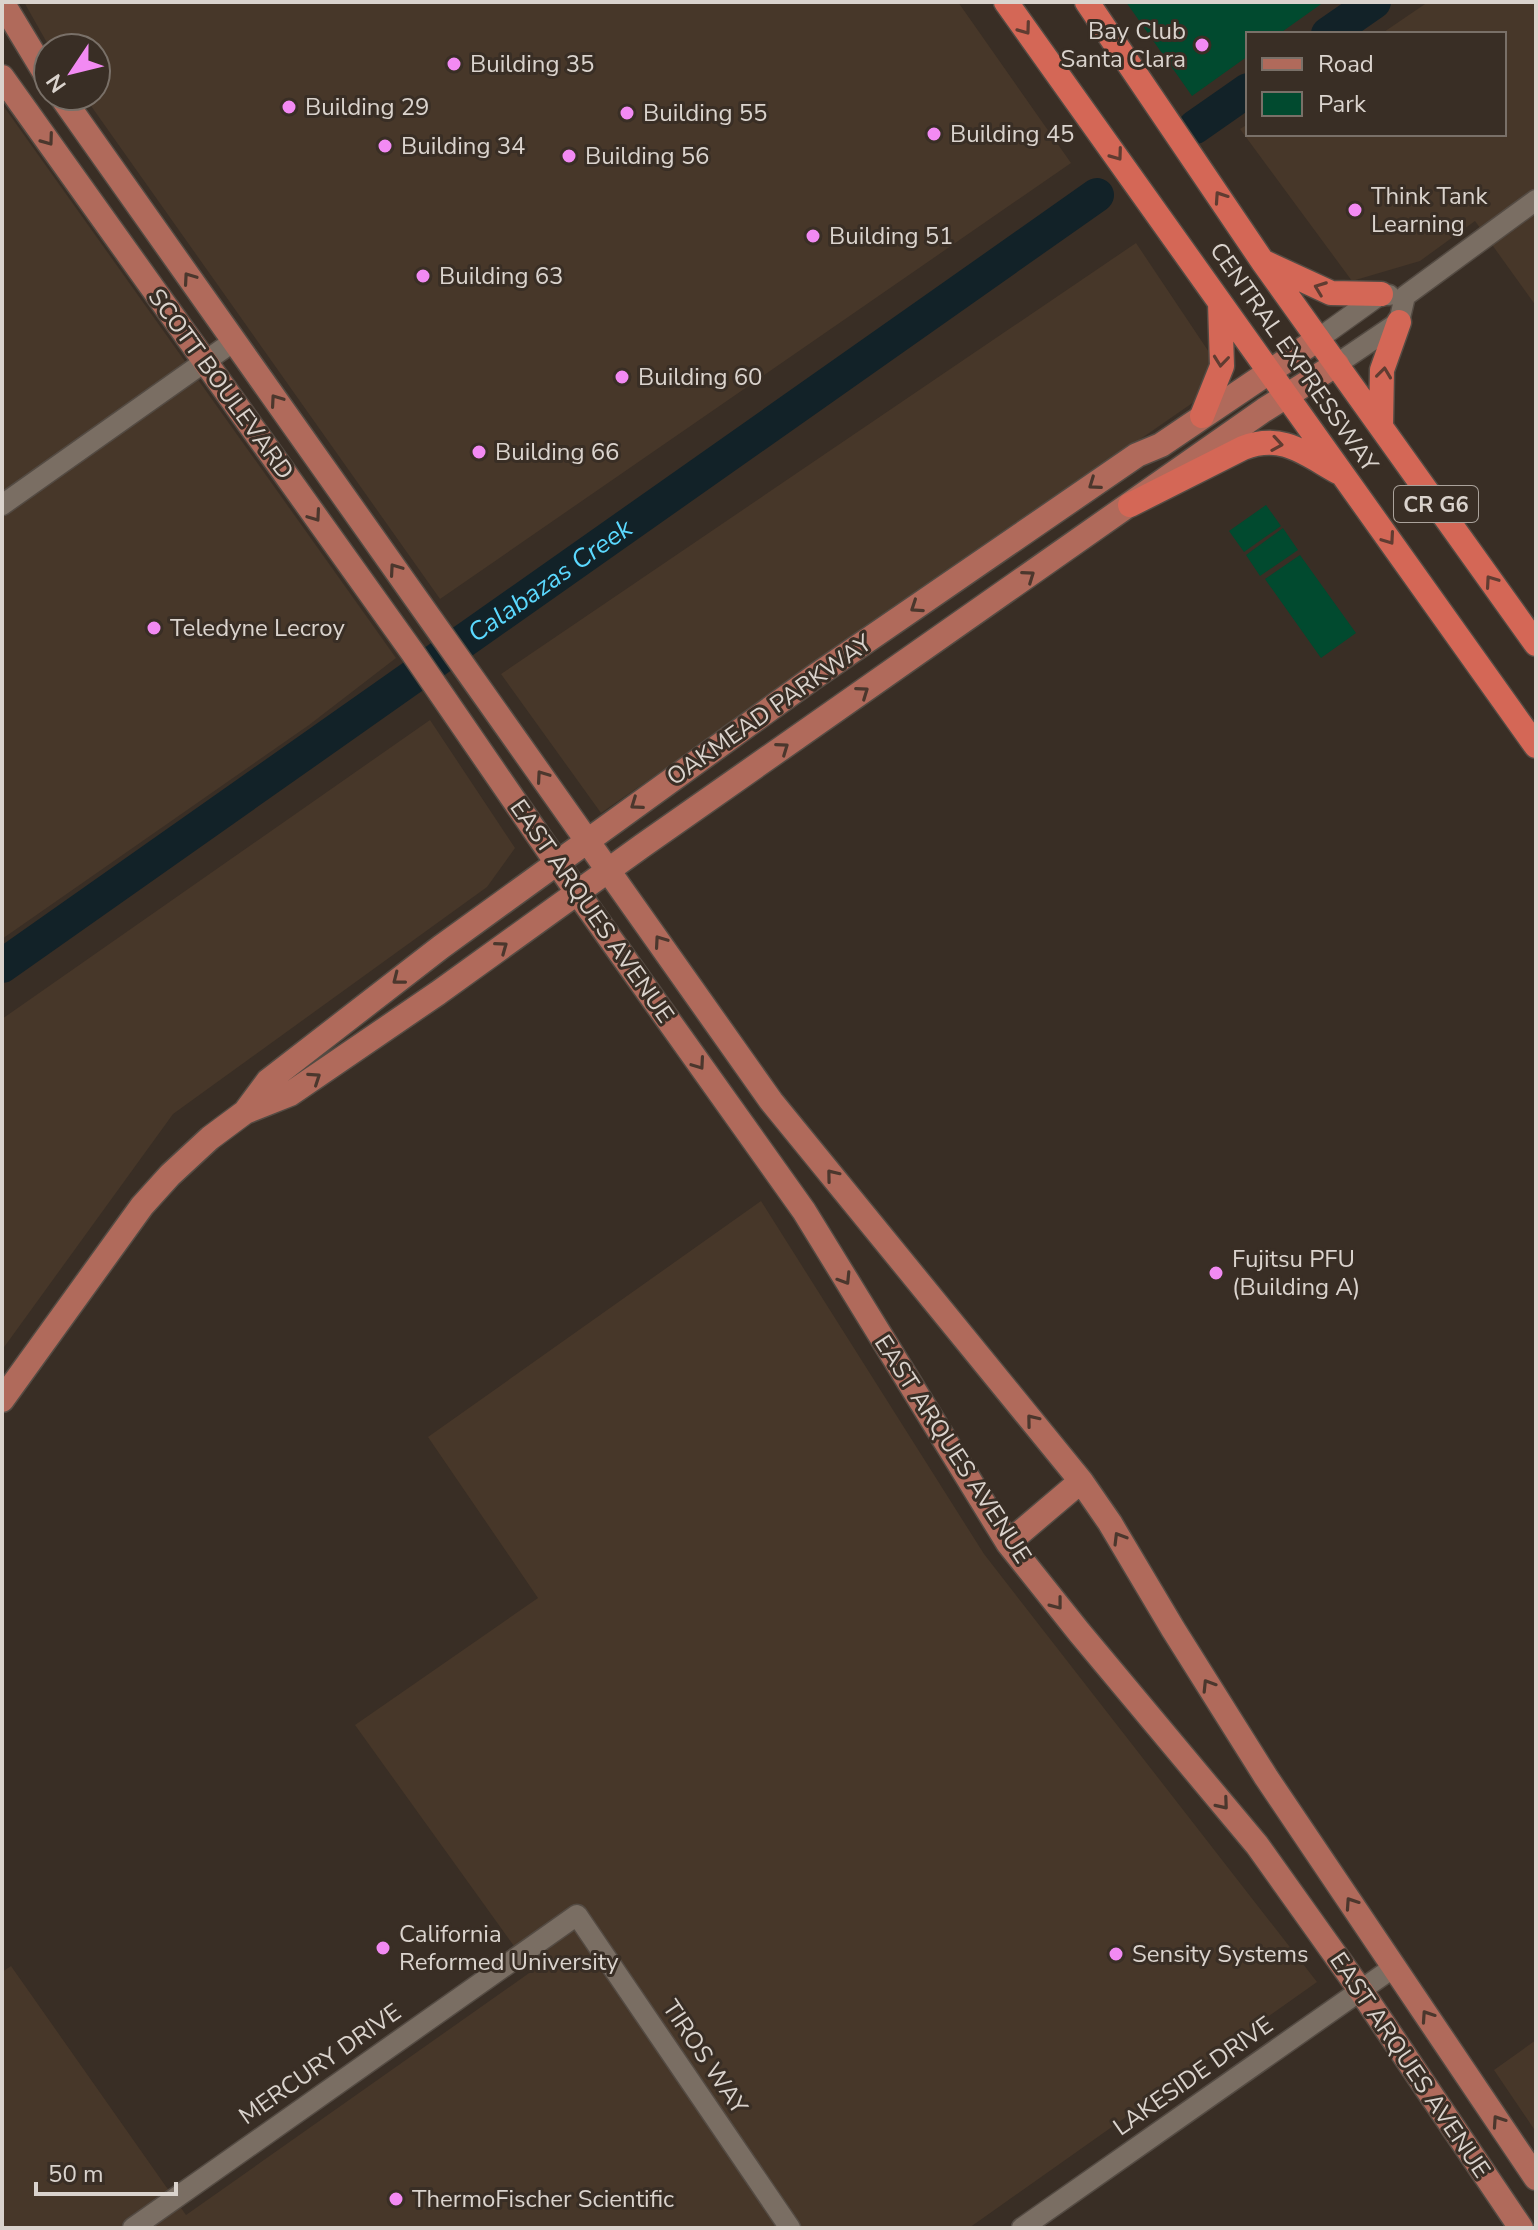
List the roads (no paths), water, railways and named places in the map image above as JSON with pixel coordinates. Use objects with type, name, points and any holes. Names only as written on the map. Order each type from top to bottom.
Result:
[{"type":"highway","name":"CENTRAL EXPRESSWAY","points":[[1006,2],[1536,746]]},
{"type":"highway","name":"CENTRAL EXPRESSWAY","points":[[1087,2],[1263,262],[1536,644]]},
{"type":"highway","points":[[1263,262],[1331,293],[1393,295]]},
{"type":"highway","points":[[1202,416],[1222,366],[1220,303]]},
{"type":"highway","points":[[1381,426],[1382,370],[1399,322]]},
{"type":"highway","points":[[1130,505],[1243,448],[1262,442],[1289,445],[1344,475]]},
{"type":"main road","points":[[2,2],[32,52]]},
{"type":"main road","name":"SCOTT BOULEVARD","points":[[2,77],[439,690]]},
{"type":"main road","name":"SCOTT BOULEVARD","points":[[72,112],[467,671]]},
{"type":"main road","name":"OAKMEAD PARKWAY","points":[[2,1400],[142,1206],[192,1153],[245,1112],[268,1081],[441,947],[803,684],[1137,455],[1161,445],[1318,339]]},
{"type":"main road","name":"OAKMEAD PARKWAY","points":[[245,1112],[290,1094],[438,993],[577,892],[1130,505],[1337,364]]},
{"type":"main road","name":"EAST ARQUES AVENUE","points":[[467,671],[771,1101],[1081,1481],[1266,1777],[1536,2178]]},
{"type":"main road","name":"EAST ARQUES AVENUE","points":[[439,690],[577,892],[804,1211],[1008,1543],[1257,1845],[1361,1991],[1521,2228]]},
{"type":"main road","points":[[1008,1543],[1081,1481]]},
{"type":"street","points":[[1318,339],[1393,295],[1536,200]]},
{"type":"street","points":[[1337,364],[1399,322],[1393,295]]},
{"type":"street","points":[[2,505],[234,341]]},
{"type":"street","name":"MERCURY DRIVE","points":[[133,2228],[577,1915]]},
{"type":"street","name":"TIROS WAY","points":[[577,1915],[790,2228]]},
{"type":"street","name":"LAKESIDE DRIVE","points":[[1022,2228],[1394,1967]]},
{"type":"waterway","name":"Calabazas Creek","points":[[1331,32],[1374,2]]},
{"type":"waterway","name":"Calabazas Creek","points":[[1195,127],[1246,91]]},
{"type":"waterway","name":"Calabazas Creek","points":[[2,966],[1097,195]]},
{"type":"place","name":"Bay Club Santa Clara","points":[[1202,45]]},
{"type":"place","name":"Building 35","points":[[454,64]]},
{"type":"place","name":"Building 29","points":[[289,107]]},
{"type":"place","name":"Building 55","points":[[627,113]]},
{"type":"place","name":"Building 45","points":[[934,134]]},
{"type":"place","name":"Building 34","points":[[385,146]]},
{"type":"place","name":"Building 56","points":[[569,156]]},
{"type":"place","name":"Think Tank Learning","points":[[1355,210]]},
{"type":"place","name":"Building 51","points":[[813,236]]},
{"type":"place","name":"Building 63","points":[[423,276]]},
{"type":"place","name":"Building 60","points":[[622,377]]},
{"type":"place","name":"Building 66","points":[[479,452]]},
{"type":"place","name":"Teledyne Lecroy","points":[[154,628]]},
{"type":"place","name":"Fujitsu PFU (Building A)","points":[[1216,1273]]},
{"type":"place","name":"California Reformed University","points":[[383,1948]]},
{"type":"place","name":"Sensity Systems","points":[[1116,1954]]},
{"type":"place","name":"ThermoFischer Scientific","points":[[396,2199]]}]
